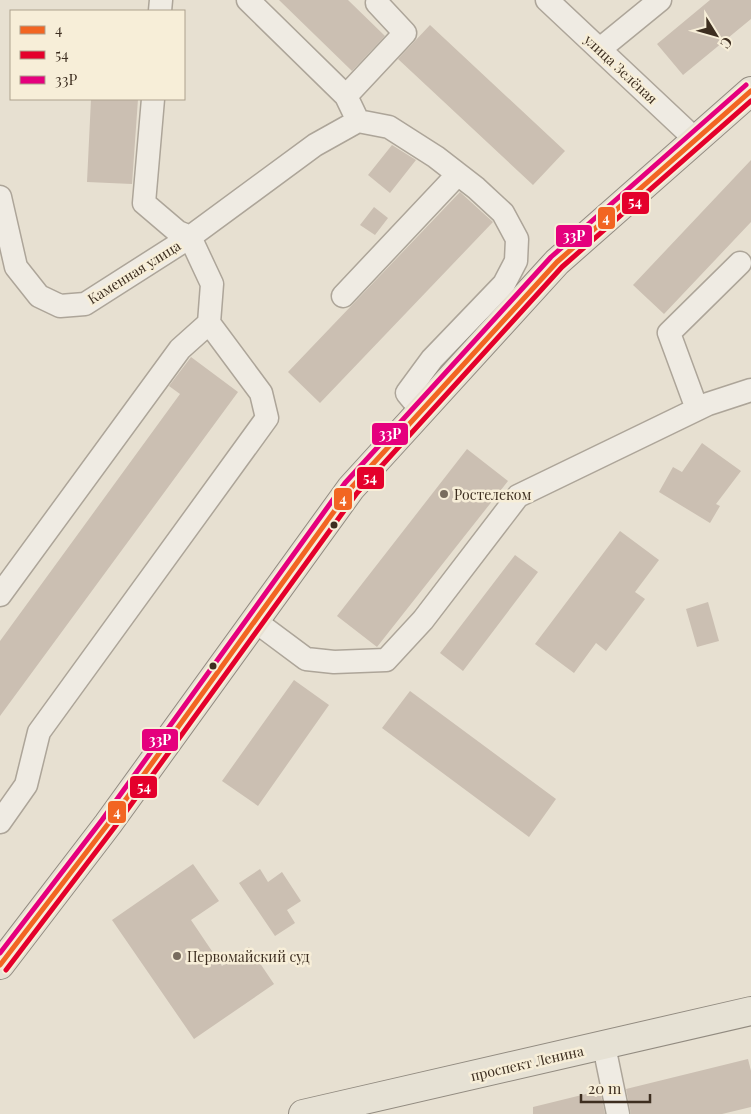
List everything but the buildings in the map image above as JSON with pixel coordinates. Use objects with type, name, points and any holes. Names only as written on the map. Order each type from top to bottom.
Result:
[{"type":"main road","points":[[0,965],[108,824],[352,488],[557,262],[751,91]]},
{"type":"main road","name":"проспект Ленина","points":[[303,1114],[751,1011]]},
{"type":"street","points":[[248,0],[346,96],[358,121],[389,127],[458,174],[502,213],[517,239],[516,261],[504,284],[432,359],[407,393],[422,410]]},
{"type":"street","name":"улица Зелёная","points":[[547,0],[695,139]]},
{"type":"street","points":[[600,49],[660,0]]},
{"type":"street","points":[[346,96],[405,34],[377,3]]},
{"type":"street","points":[[0,822],[26,786],[39,732],[267,418],[261,393],[210,323],[212,284],[190,237],[178,232],[144,203],[153,100]]},
{"type":"street","name":"Каменная улица","points":[[0,197],[16,266],[39,296],[60,306],[85,304],[190,237],[315,146],[358,121]]},
{"type":"street","points":[[343,296],[458,174]]},
{"type":"street","points":[[697,409],[669,333],[740,263]]},
{"type":"street","points":[[0,595],[180,349],[210,323]]},
{"type":"street","points":[[255,621],[306,659],[334,662],[386,660],[423,620],[518,496],[697,409],[751,390]]},
{"type":"street","points":[[604,1046],[618,1114]]},
{"type":"transit line","name":"33Р","points":[[0,953],[102,820],[345,483],[551,257],[746,85]]},
{"type":"transit line","name":"4","points":[[0,965],[108,824],[351,488],[557,262],[751,91]]},
{"type":"transit line","name":"54","points":[[6,970],[114,828],[357,493],[562,267],[751,101]]},
{"type":"place","name":"Ростелеком","points":[[444,494]]},
{"type":"place","name":"Первомайский суд","points":[[177,956]]}]
